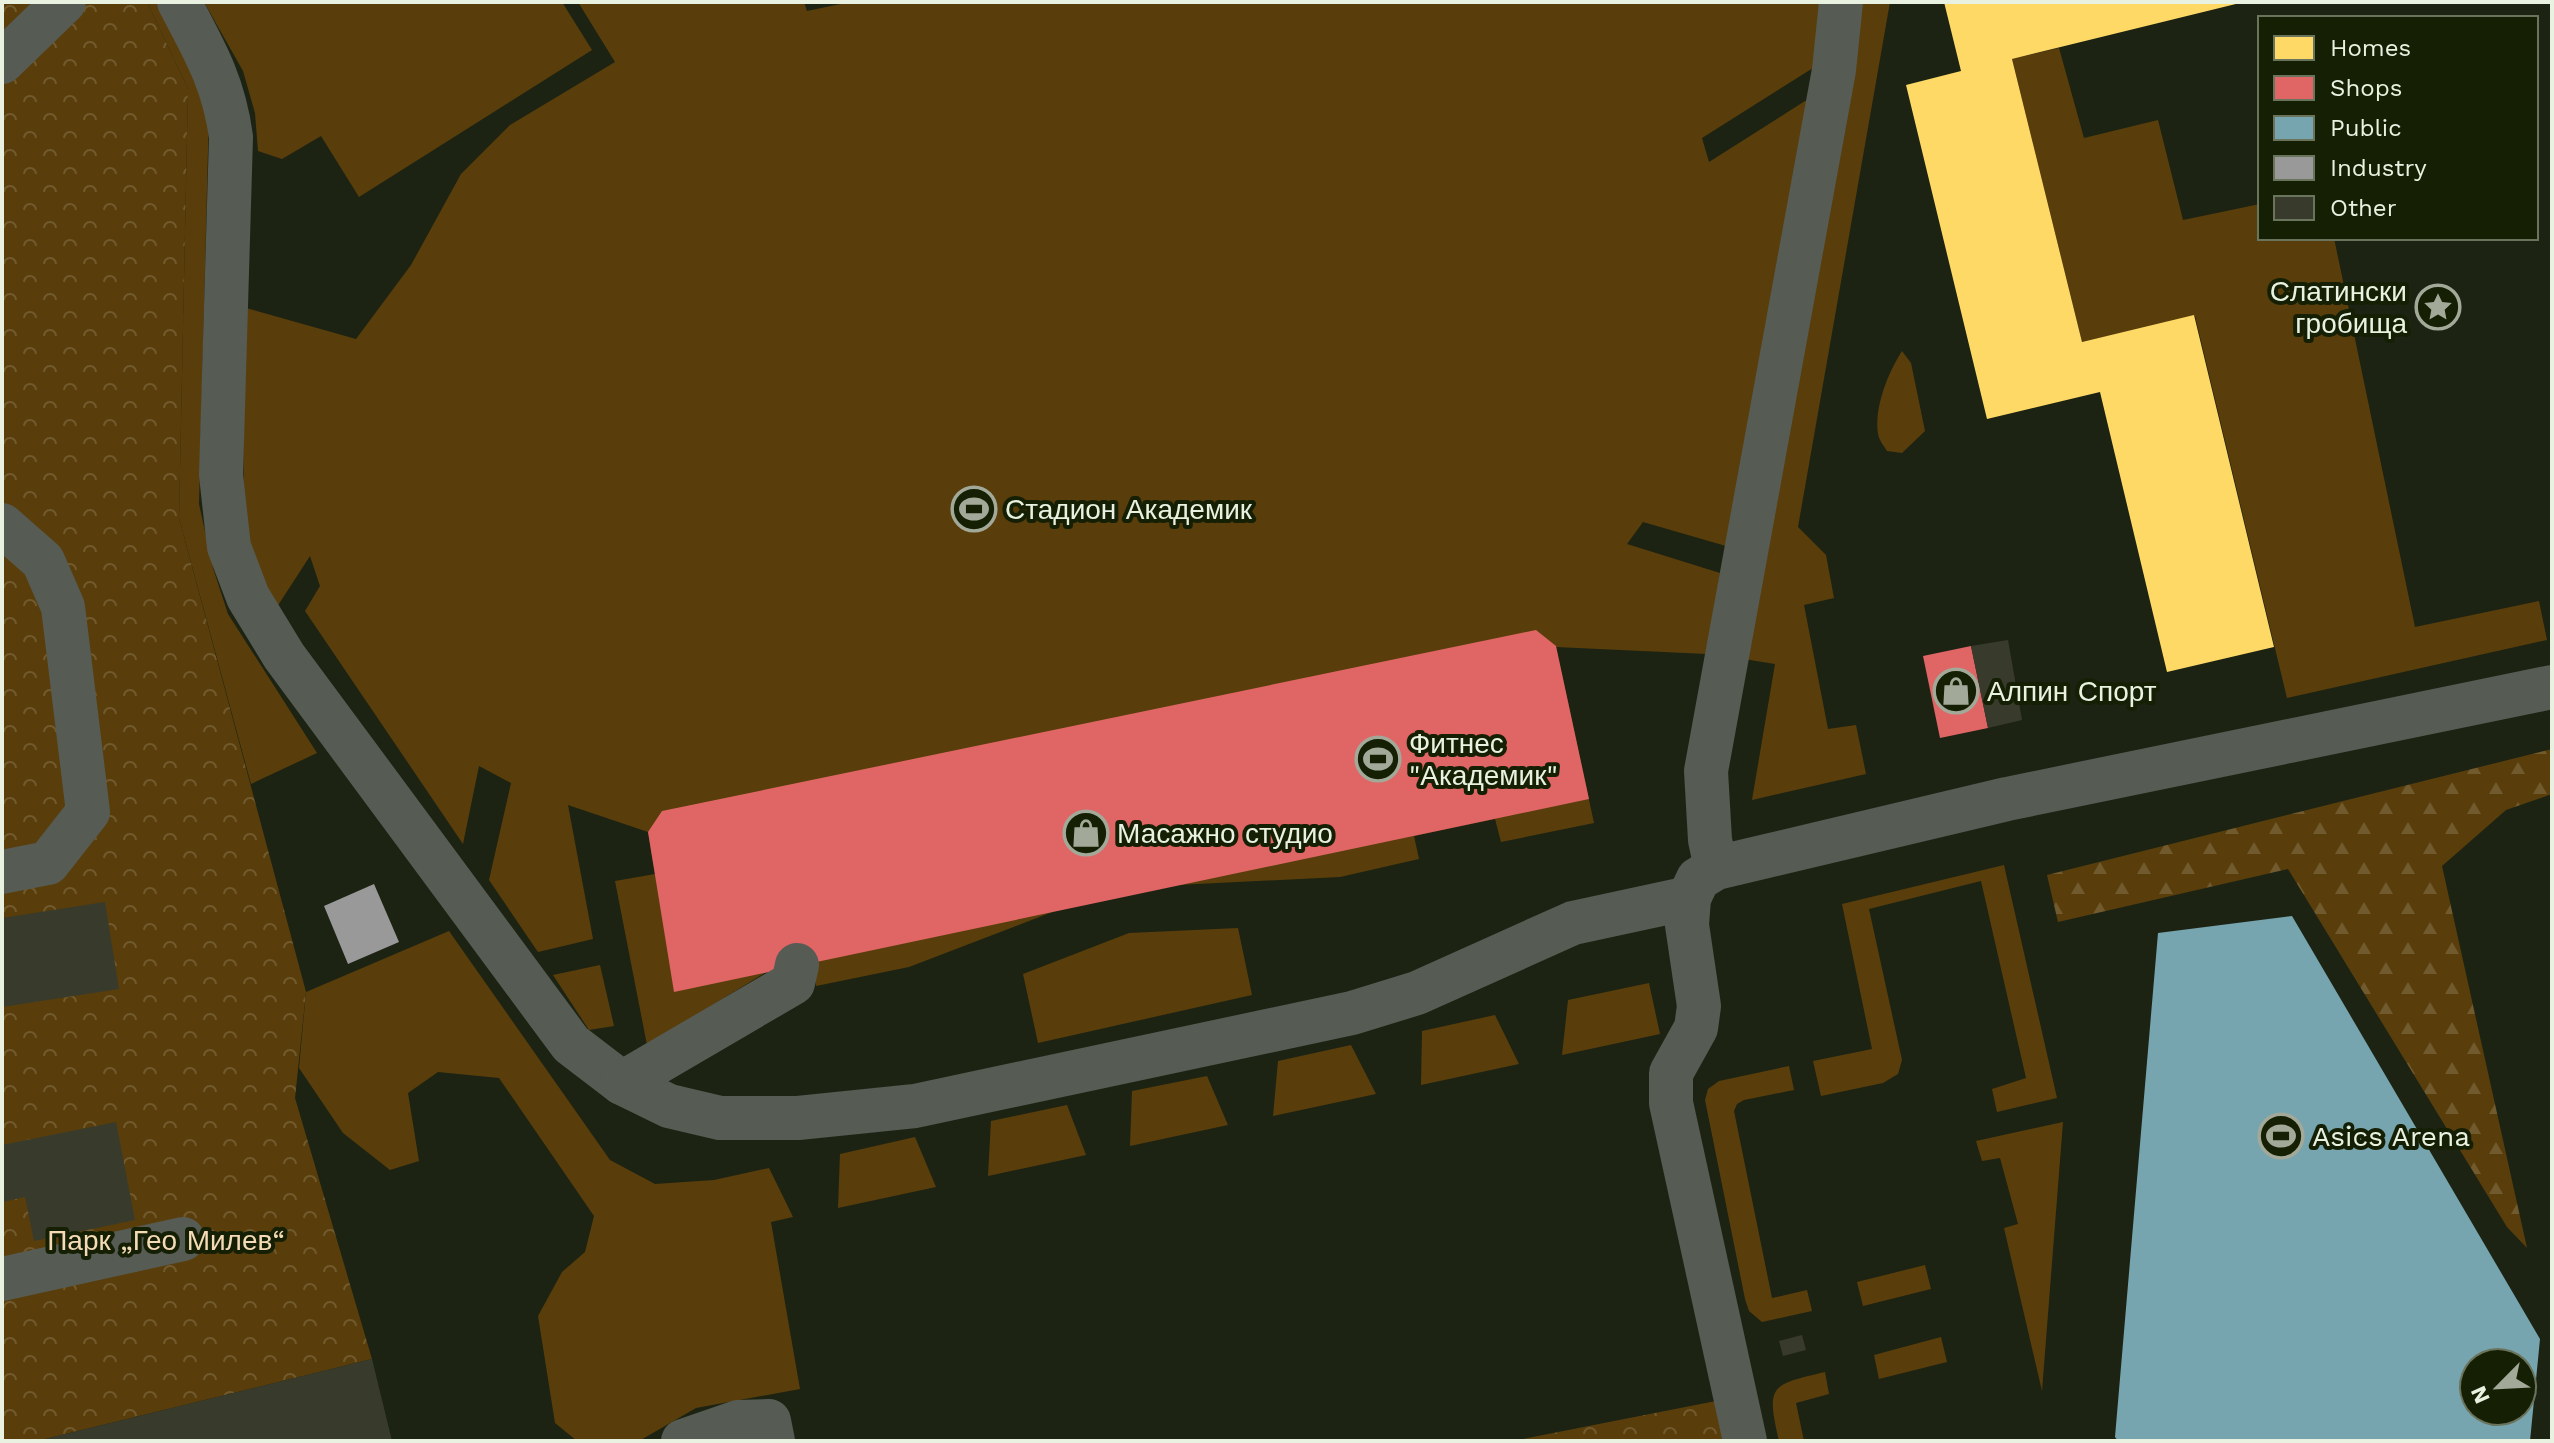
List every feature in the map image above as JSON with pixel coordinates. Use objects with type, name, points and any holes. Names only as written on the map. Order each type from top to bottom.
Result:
[{"type":"lane","points":[[2,62],[64,2]]},
{"type":"lane","points":[[179,2],[210,61],[227,104],[230,126],[221,475],[229,547],[248,597],[284,656],[571,1044],[622,1083],[669,1106],[720,1118],[798,1118],[915,1106],[1352,1013],[1417,993],[1573,923],[1702,883],[2007,799],[2552,687]]},
{"type":"lane","points":[[1745,1441],[1671,1103],[1671,1073],[1696,1028],[1699,1006],[1687,925],[1702,883],[1708,826],[1706,771],[1834,70],[1841,2]]},
{"type":"lane","points":[[2,525],[43,561],[63,607],[88,812],[48,863],[2,872]]},
{"type":"lane","points":[[622,1083],[793,983],[797,965]]},
{"type":"lane","points":[[2,1279],[183,1239]]},
{"type":"lane","points":[[683,1441],[738,1422],[769,1421],[773,1441]]},
{"type":"green space","name":"Парк „Гео Милев“","points":[[2,2],[147,2],[188,89],[179,518],[306,992],[295,1098],[372,1359],[37,1441],[2,1441]]},
{"type":"green space","points":[[147,2],[161,2],[209,111],[199,504],[213,568],[228,614],[317,753],[251,784],[179,518],[188,89]]},
{"type":"green space","points":[[204,2],[562,2],[592,50],[359,197],[321,136],[282,159],[258,151],[255,113],[243,71]]},
{"type":"green space","name":"Стадион Академик","points":[[578,2],[804,2],[807,11],[850,2],[1824,2],[1813,68],[1702,138],[1709,162],[1805,101],[1841,108],[1860,2],[1890,2],[1798,527],[1826,555],[1834,598],[1804,605],[1828,729],[1856,725],[1866,774],[1752,800],[1775,664],[1744,659],[1726,546],[1643,522],[1627,544],[1720,573],[1707,654],[1556,647],[1594,823],[1501,842],[1495,819],[1414,836],[1419,859],[1340,877],[1177,885],[1055,911],[909,967],[816,986],[813,961],[768,971],[647,1045],[615,881],[655,874],[648,832],[568,805],[593,939],[538,952],[489,880],[511,783],[479,766],[463,844],[305,611],[320,586],[310,556],[275,610],[253,559],[244,504],[242,366],[246,308],[356,339],[411,265],[461,174],[510,125],[615,62]]},
{"type":"green space","points":[[2059,48],[2084,138],[2158,120],[2183,220],[2258,204],[2258,240],[2334,240],[2415,627],[2539,601],[2547,640],[2287,698],[2195,316],[2082,342],[2012,59]]},
{"type":"green space","points":[[1902,351],[1911,363],[1925,431],[1902,453],[1887,451],[1877,424],[1883,391]]},
{"type":"green space","points":[[2552,749],[2552,794],[2506,810],[2442,866],[2527,1248],[2507,1227],[2288,869],[2058,922],[2047,875]]},
{"type":"green space","points":[[2004,865],[2057,1098],[1997,1112],[1992,1089],[2026,1078],[1981,881],[1869,909],[1902,1060],[1898,1074],[1883,1083],[1821,1096],[1813,1061],[1872,1049],[1842,904]]},
{"type":"green space","points":[[1238,928],[1252,995],[1038,1043],[1023,974],[1129,933]]},
{"type":"green space","points":[[449,931],[610,1160],[655,1184],[714,1180],[769,1168],[793,1217],[771,1222],[800,1389],[696,1408],[639,1441],[577,1441],[555,1423],[538,1316],[562,1272],[585,1252],[594,1216],[499,1078],[438,1072],[408,1093],[419,1161],[390,1170],[343,1133],[299,1068],[306,992]]},
{"type":"green space","points":[[600,965],[614,1026],[589,1030],[553,975]]},
{"type":"green space","points":[[1649,983],[1660,1034],[1562,1055],[1568,1000]]},
{"type":"green space","points":[[1495,1015],[1519,1064],[1421,1085],[1422,1031]]},
{"type":"green space","points":[[1351,1045],[1376,1094],[1273,1116],[1278,1061]]},
{"type":"green space","points":[[1789,1066],[1794,1090],[1744,1100],[1737,1104],[1734,1111],[1772,1298],[1807,1290],[1812,1311],[1762,1322],[1749,1311],[1745,1299],[1705,1100],[1708,1089],[1719,1081]]},
{"type":"green space","points":[[1207,1076],[1228,1125],[1130,1146],[1132,1091]]},
{"type":"green space","points":[[1067,1105],[1086,1155],[988,1176],[991,1121]]},
{"type":"green space","points":[[2063,1122],[2042,1391],[2004,1228],[2018,1224],[2000,1158],[1982,1161],[1976,1141]]},
{"type":"green space","points":[[915,1137],[936,1187],[838,1208],[840,1154]]},
{"type":"green space","points":[[1925,1265],[1931,1289],[1863,1306],[1857,1282]]},
{"type":"green space","points":[[1941,1337],[1947,1362],[1879,1379],[1874,1355]]},
{"type":"green space","points":[[1825,1372],[1829,1394],[1796,1403],[1804,1441],[1779,1441],[1773,1408],[1776,1390],[1793,1380]]},
{"type":"green space","points":[[1716,1401],[1725,1441],[1513,1441]]},
{"type":"building: Homes","points":[[1944,2],[2244,2],[2012,59],[2082,342],[2194,315],[2274,647],[2167,672],[2100,392],[1987,419],[1906,85],[1961,71]]},
{"type":"building: Shops","points":[[1536,630],[1556,646],[1589,799],[674,992],[648,832],[662,811]]},
{"type":"building: Shops","points":[[1971,646],[1988,728],[1940,738],[1923,656]]},
{"type":"building: Public","name":"Asics Arena","points":[[2292,916],[2540,1339],[2538,1359],[2538,1347],[2458,1347],[2458,1427],[2531,1427],[2530,1441],[2118,1441],[2115,1437],[2158,933]]},
{"type":"building: Industry","points":[[374,884],[399,942],[348,964],[324,906]]},
{"type":"building: Other","points":[[2008,640],[2022,720],[1988,728],[1971,646]]},
{"type":"building: Other","points":[[105,902],[119,989],[2,1007],[2,918]]},
{"type":"building: Other","points":[[116,1122],[135,1220],[34,1241],[25,1197],[2,1202],[2,1145]]},
{"type":"building: Other","points":[[1802,1335],[1806,1350],[1783,1356],[1779,1341]]},
{"type":"building: Other","points":[[372,1359],[392,1441],[41,1440]]},
{"type":"place","name":"Слатински гробища","points":[[2438,307]]},
{"type":"place","name":"Стадион Академик","points":[[974,509]]},
{"type":"place","name":"Алпин Спорт","points":[[1956,691]]},
{"type":"place","name":"Фитнес \"Академик\"","points":[[1378,759]]},
{"type":"place","name":"Масажно студио","points":[[1086,833]]},
{"type":"place","name":"Asics Arena","points":[[2281,1136]]}]
